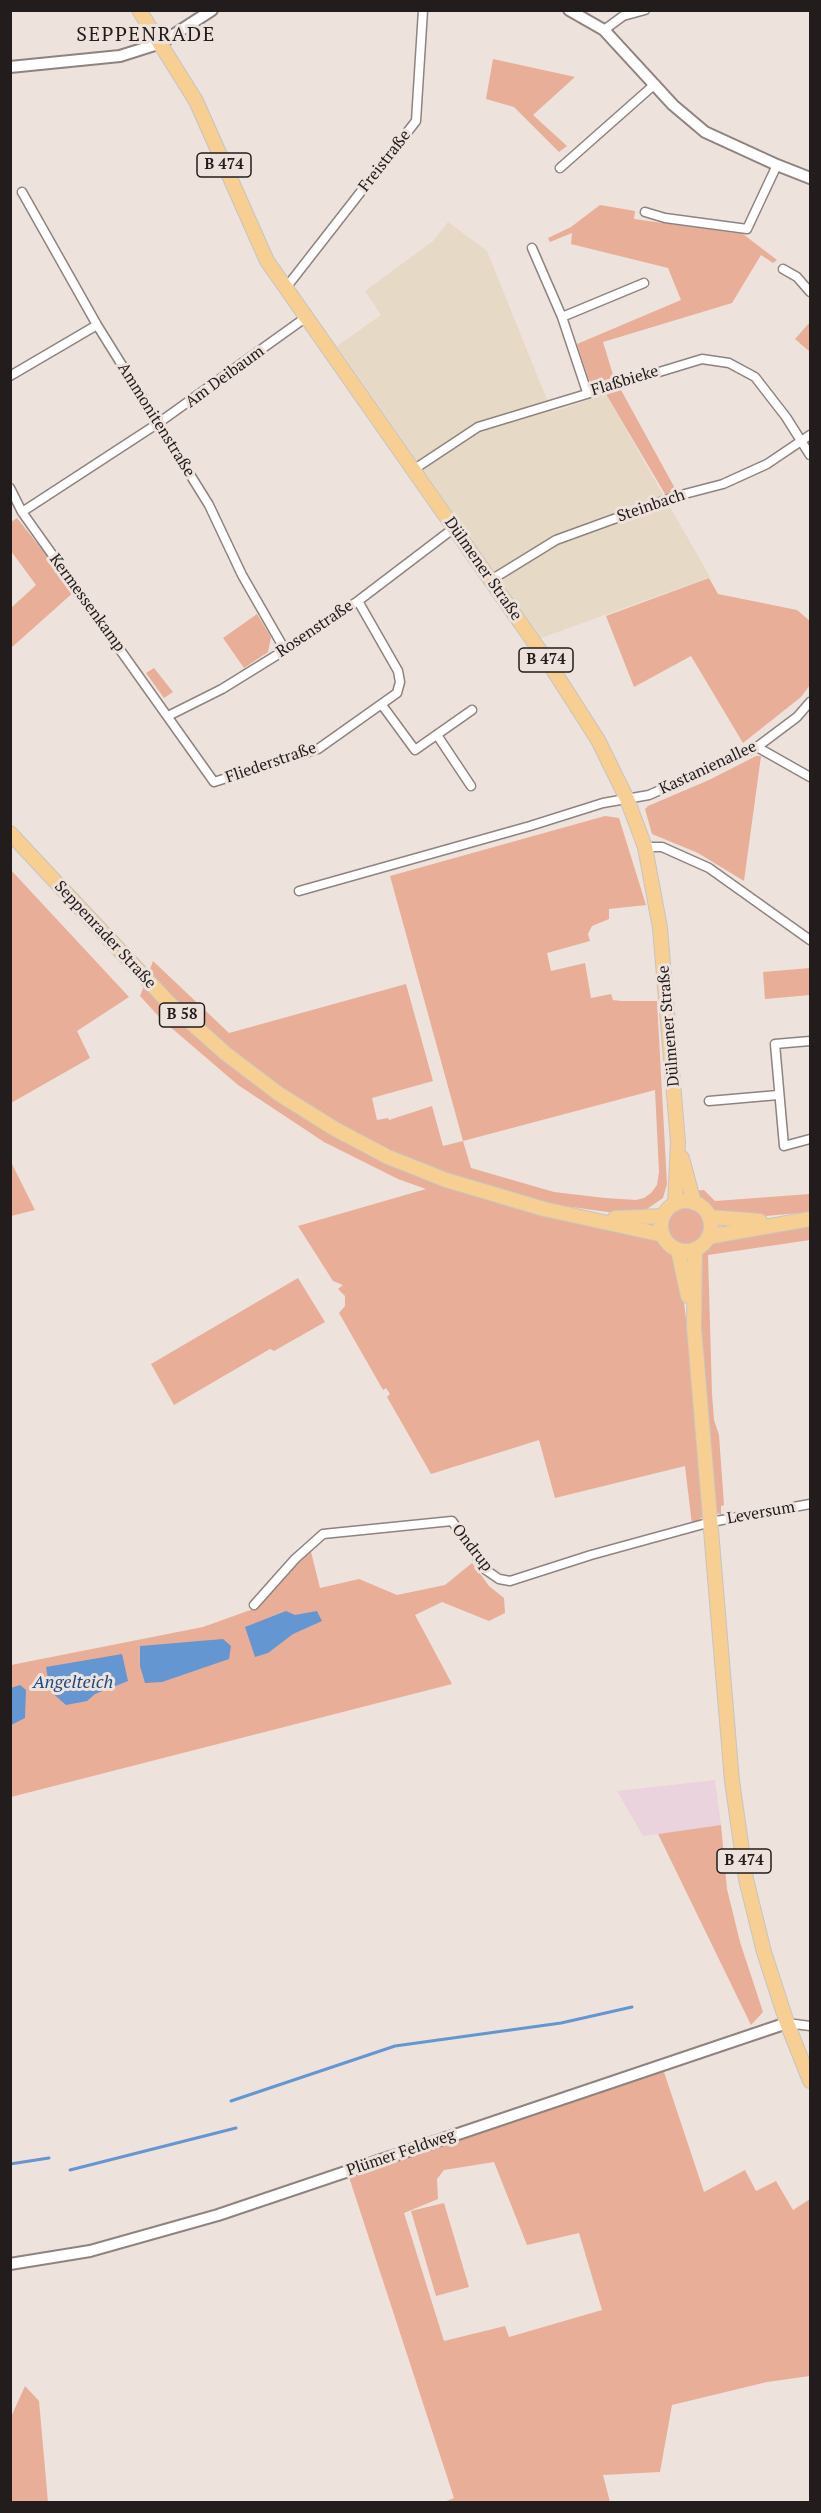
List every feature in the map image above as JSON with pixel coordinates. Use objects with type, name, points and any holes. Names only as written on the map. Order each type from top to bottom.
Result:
[{"type":"main road","name":"B 474","points":[[139,10],[161,42]]},
{"type":"main road","name":"Dülmener Straße","points":[[161,42],[196,101],[267,261],[289,284],[305,318],[491,580],[581,713],[627,800],[645,848],[660,928],[678,1142],[675,1204]]},
{"type":"main road","name":"Seppenrader Straße","points":[[10,833],[169,1003],[225,1053],[279,1094],[335,1129],[388,1157],[499,1198],[663,1235]]},
{"type":"main road","name":"Dülmener Straße","points":[[678,1142],[694,1203]]},
{"type":"main road","points":[[708,1236],[709,1218],[706,1211],[694,1203],[675,1204],[663,1216],[663,1235],[670,1246],[678,1250],[696,1249],[708,1236],[810,1219]]},
{"type":"main road","name":"Seppenrader Straße","points":[[586,1218],[663,1216]]},
{"type":"main road","points":[[709,1218],[792,1222]]},
{"type":"main road","name":"B 474","points":[[696,1249],[694,1327],[732,1781],[746,1879],[764,1952],[787,2023],[810,2080]]},
{"type":"main road","name":"B 474","points":[[678,1250],[694,1327]]},
{"type":"street","points":[[10,68],[120,56],[161,42],[212,10]]},
{"type":"street","name":"Freistraße","points":[[289,284],[416,121],[423,10]]},
{"type":"street","points":[[569,10],[604,30],[673,105],[705,132],[810,178]]},
{"type":"street","points":[[604,30],[623,16],[645,10]]},
{"type":"street","points":[[560,168],[655,84]]},
{"type":"street","points":[[645,212],[664,218],[747,230],[777,165]]},
{"type":"street","name":"Ammonitenstraße","points":[[22,192],[96,325],[209,505],[242,575],[285,650]]},
{"type":"street","points":[[532,248],[562,317],[587,392]]},
{"type":"street","points":[[783,269],[796,277],[810,292]]},
{"type":"street","points":[[562,317],[644,283]]},
{"type":"street","name":"Am Deibaum","points":[[22,512],[157,424],[305,318]]},
{"type":"street","points":[[10,376],[96,325]]},
{"type":"street","name":"Flaßbieke","points":[[413,470],[478,427],[587,392],[632,381],[689,361],[718,360],[739,367],[755,377],[810,455]]},
{"type":"street","name":"Steinbach","points":[[491,580],[556,540],[677,496],[723,484],[767,464],[810,435]]},
{"type":"street","name":"Kermessenkamp","points":[[10,488],[22,512],[168,716]]},
{"type":"street","name":"Rosenstraße","points":[[168,716],[222,689],[285,650],[358,601],[454,528]]},
{"type":"street","name":"Fliederstraße","points":[[168,716],[214,783],[318,749],[397,693],[400,677],[358,601]]},
{"type":"street","name":"Kastanienallee","points":[[299,891],[603,803],[649,795],[757,747],[790,723],[810,702]]},
{"type":"street","points":[[382,705],[416,750],[472,710]]},
{"type":"street","points":[[437,735],[471,786]]},
{"type":"street","points":[[757,747],[810,777]]},
{"type":"street","points":[[645,848],[662,847],[709,868],[810,940]]},
{"type":"street","points":[[810,1041],[775,1044],[784,1146],[810,1139]]},
{"type":"street","points":[[709,1101],[778,1095]]},
{"type":"street","name":"Leversum","points":[[711,1522],[810,1504]]},
{"type":"street","name":"Ondrup","points":[[254,1605],[295,1559],[323,1534],[452,1521],[486,1570],[499,1579],[510,1581],[591,1555],[711,1522]]},
{"type":"street","points":[[787,2023],[810,2026]]},
{"type":"street","name":"Plümer Feldweg","points":[[10,2264],[90,2251],[218,2215],[787,2023]]},
{"type":"shaded area","points":[[493,59],[575,77],[533,115],[567,146],[559,152],[514,107],[486,99]]},
{"type":"shaded area","points":[[600,205],[635,211],[634,219],[743,234],[777,260],[773,263],[761,255],[732,303],[603,342],[614,378],[592,383],[577,344],[681,300],[668,268],[571,244],[572,233],[550,242],[548,238],[571,227]]},
{"type":"shaded area","points":[[448,222],[487,251],[552,412],[606,394],[710,577],[541,638],[337,346],[381,315],[365,291],[433,241]]},
{"type":"shaded area","points":[[810,322],[810,352],[795,339]]},
{"type":"shaded area","points":[[621,390],[677,492],[665,494],[606,394]]},
{"type":"shaded area","points":[[17,518],[75,591],[11,648],[11,608],[36,585],[11,551],[11,522]]},
{"type":"shaded area","points":[[709,578],[718,594],[797,610],[810,621],[810,685],[801,697],[743,743],[691,656],[634,687],[606,616]]},
{"type":"shaded area","points":[[257,614],[271,637],[268,652],[244,668],[223,638]]},
{"type":"shaded area","points":[[154,668],[173,692],[164,698],[146,673]]},
{"type":"shaded area","points":[[756,756],[761,756],[744,881],[698,853],[652,834],[645,809],[648,806],[709,780]]},
{"type":"shaded area","points":[[605,816],[619,818],[646,905],[609,909],[609,919],[592,926],[588,934],[590,941],[547,953],[551,971],[585,963],[591,998],[611,994],[613,1000],[657,1001],[667,1184],[663,1198],[644,1211],[623,1214],[549,1204],[444,1173],[386,1149],[309,1106],[264,1076],[210,1033],[148,974],[153,961],[229,1033],[406,984],[433,1081],[372,1098],[377,1120],[388,1118],[389,1120],[432,1106],[443,1146],[463,1141],[390,876]],"holes":[[[655,1090],[659,1172],[657,1185],[644,1198],[636,1200],[605,1198],[554,1192],[471,1168],[463,1141]]]},
{"type":"shaded area","points":[[10,869],[129,997],[77,1031],[90,1058],[11,1103]]},
{"type":"shaded area","points":[[810,968],[810,995],[765,999],[763,972]]},
{"type":"shaded area","points":[[144,986],[215,1052],[453,1189],[525,1211],[656,1238],[676,1259],[680,1270],[691,1359],[704,1515],[692,1525],[685,1466],[555,1498],[539,1440],[431,1474],[387,1397],[390,1394],[386,1388],[383,1390],[339,1313],[345,1306],[345,1296],[338,1289],[343,1285],[333,1281],[298,1226],[426,1189],[398,1179],[324,1142],[238,1085],[161,1019],[140,996]]},
{"type":"shaded area","points":[[10,1160],[35,1210],[11,1216],[10,1216]]},
{"type":"shaded area","points":[[704,1190],[715,1201],[810,1194],[810,1212],[755,1217],[716,1213],[694,1191]]},
{"type":"shaded area","points":[[686,1208],[699,1213],[704,1226],[699,1239],[686,1244],[673,1239],[668,1226],[673,1213]]},
{"type":"shaded area","points":[[810,1225],[810,1240],[708,1255],[712,1394],[714,1420],[719,1435],[724,1505],[721,1506],[721,1515],[714,1511],[700,1336],[699,1259],[711,1243]]},
{"type":"shaded area","points":[[298,1278],[325,1322],[274,1351],[270,1349],[174,1405],[151,1364]]},
{"type":"shaded area","points":[[310,1548],[320,1588],[359,1579],[397,1595],[445,1585],[472,1563],[489,1586],[504,1598],[505,1613],[489,1621],[442,1602],[415,1615],[452,1684],[11,1797],[11,1665],[203,1627],[256,1608]]},
{"type":"shaded area","points":[[715,1780],[721,1825],[643,1836],[617,1791]]},
{"type":"shaded area","points":[[721,1825],[727,1889],[740,1942],[763,2012],[751,2025],[658,1834]]},
{"type":"shaded area","points":[[663,2069],[704,2192],[745,2170],[756,2191],[776,2181],[793,2210],[810,2199],[810,2376],[767,2382],[672,2405],[660,2472],[603,2475],[610,2502],[444,2502],[454,2498],[349,2177]],"holes":[[[494,2162],[527,2245],[579,2233],[602,2310],[509,2337],[505,2326],[444,2341],[404,2213],[438,2199],[437,2179],[444,2170]]]},
{"type":"shaded area","points":[[444,2203],[469,2287],[436,2296],[411,2211]]},
{"type":"shaded area","points":[[25,2386],[39,2401],[48,2502],[11,2502],[11,2417]]},
{"type":"water","points":[[286,1611],[295,1615],[317,1611],[322,1621],[293,1634],[268,1653],[255,1657],[245,1627]]},
{"type":"water","points":[[223,1639],[231,1646],[229,1659],[162,1682],[145,1683],[140,1666],[140,1646]]},
{"type":"water","name":"Angelteich","points":[[122,1654],[128,1681],[95,1694],[87,1701],[66,1705],[50,1691],[46,1667]]},
{"type":"water","points":[[20,1685],[26,1690],[25,1718],[11,1725],[11,1688]]},
{"type":"waterway","points":[[231,2101],[395,2046],[561,2023],[632,2007]]},
{"type":"waterway","points":[[70,2170],[236,2128]]},
{"type":"waterway","points":[[10,2164],[49,2158]]},
{"type":"district","name":"SEPPENRADE","points":[[146,35]]}]
